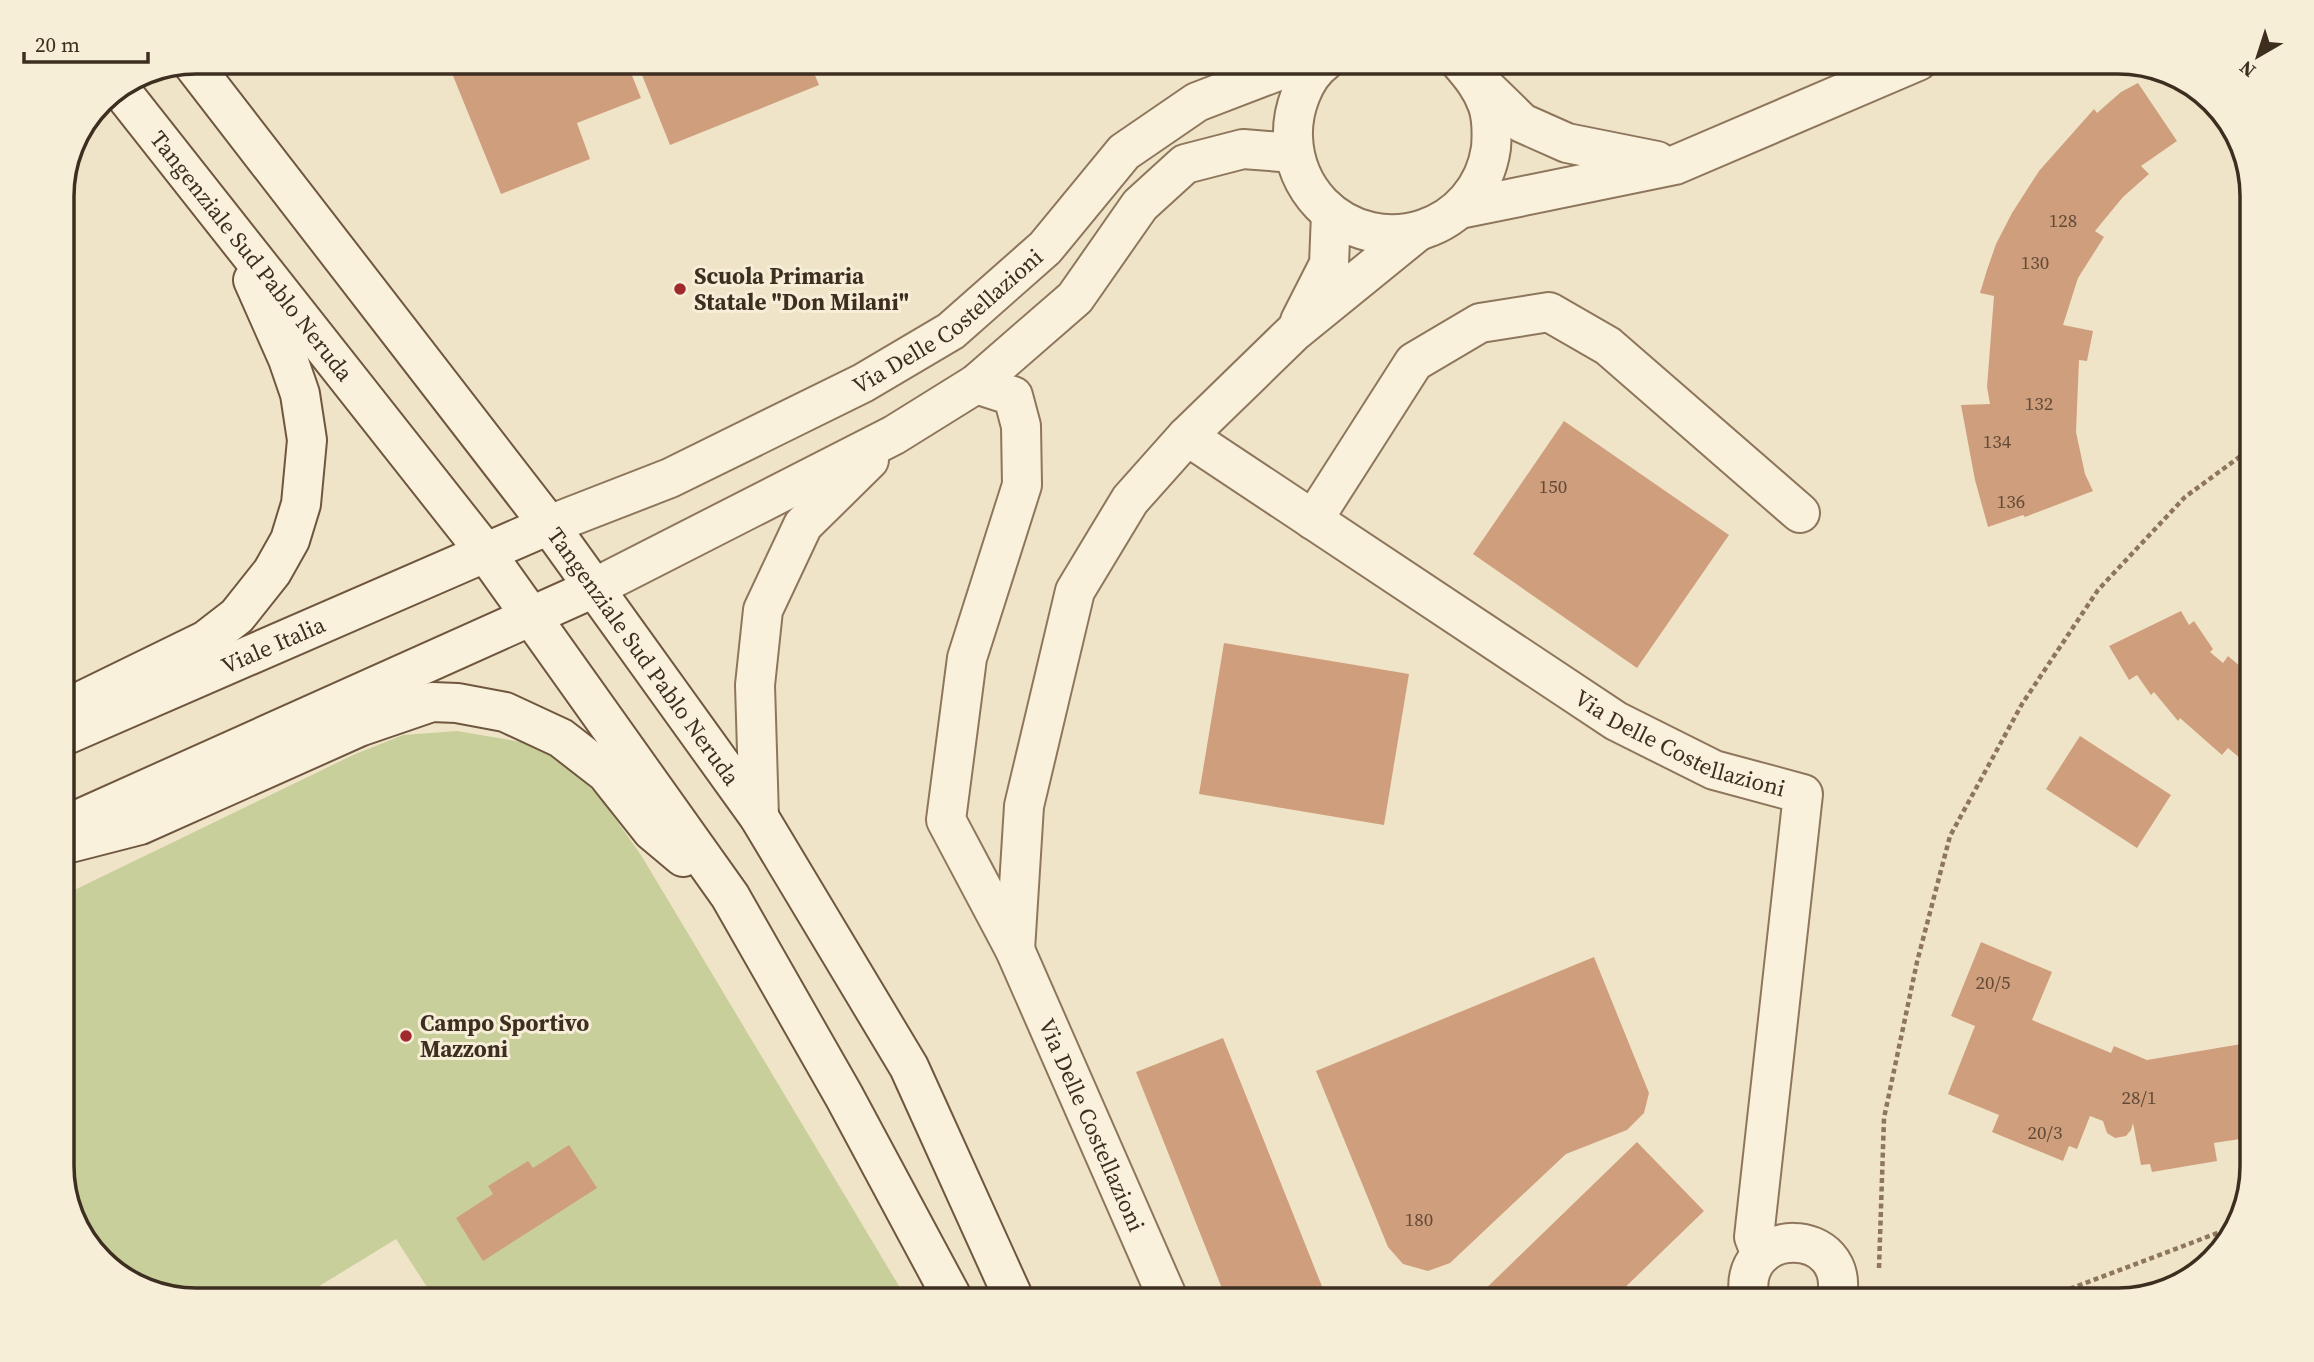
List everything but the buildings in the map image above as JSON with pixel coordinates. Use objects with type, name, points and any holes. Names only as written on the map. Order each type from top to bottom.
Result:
[{"type":"street","name":"Tangenziale Sud Pablo Neruda","points":[[200,74],[549,526],[759,817],[909,1067],[1009,1288]]},
{"type":"street","name":"Via Delle Costellazioni","points":[[486,553],[670,478],[863,383],[951,331],[1045,248],[1124,152],[1197,102],[1270,74]]},
{"type":"street","points":[[1315,74],[1303,90],[1293,121],[1294,153],[1301,177],[1314,197],[1331,214],[1358,229],[1387,235],[1418,232],[1440,224],[1460,209],[1477,188],[1489,163],[1492,136],[1489,108],[1470,74]]},
{"type":"street","points":[[1473,74],[1522,123],[1567,143],[1675,164]]},
{"type":"street","points":[[1460,209],[1675,164],[1887,74]]},
{"type":"street","name":"Tangenziale Sud Pablo Neruda","points":[[126,96],[486,553],[730,896],[844,1096],[947,1288]]},
{"type":"street","points":[[74,822],[594,588],[894,435],[976,384],[1075,298],[1140,205],[1185,164],[1242,149],[1294,153]]},
{"type":"street","name":"Via Delle Costellazioni","points":[[1294,332],[1329,264],[1331,214]]},
{"type":"street","points":[[74,707],[77,703],[206,640],[237,617],[272,572],[290,540],[301,504],[307,440],[300,394],[288,359],[231,230]]},
{"type":"street","name":"Via Delle Costellazioni","points":[[1015,950],[1024,806],[1075,591],[1130,500],[1187,436],[1294,332],[1418,232]]},
{"type":"street","points":[[1313,520],[1414,362],[1480,323],[1549,312],[1608,346],[1800,513]]},
{"type":"street","name":"Via Delle Costellazioni","points":[[976,384],[1013,396],[1021,426],[1023,485],[967,658],[946,820],[1015,950],[1163,1288]]},
{"type":"street","points":[[759,817],[755,685],[763,610],[803,525],[894,435]]},
{"type":"street","name":"Via Delle Costellazioni","points":[[1187,436],[1616,721],[1714,770],[1804,794],[1754,1237],[1761,1255],[1749,1276],[1750,1288]]},
{"type":"street","name":"Viale Italia","points":[[74,732],[486,553]]},
{"type":"street","points":[[74,842],[140,825],[359,727],[432,702],[457,703],[505,712],[561,738],[606,773],[652,831],[730,896]]},
{"type":"street","points":[[1761,1255],[1776,1245],[1794,1241],[1812,1245],[1827,1256],[1837,1271],[1839,1288]]},
{"type":"path","points":[[1878,1277],[1884,1118],[1917,962],[1950,836],[2022,704],[2098,590],[2185,497],[2240,457]]},
{"type":"path","points":[[2072,1288],[2222,1231]]},
{"type":"green space","name":"Campo Sportivo Mazzoni","points":[[457,731],[527,743],[569,766],[602,800],[641,855],[900,1288],[428,1288],[396,1239],[316,1288],[195,1288],[149,1279],[134,1272],[109,1253],[86,1221],[76,1191],[74,1175],[74,890],[353,755],[403,735]]},
{"type":"place","name":"Scuola Primaria Statale \"Don Milani\"","points":[[680,289]]},
{"type":"place","name":"Campo Sportivo Mazzoni","points":[[406,1036]]}]
